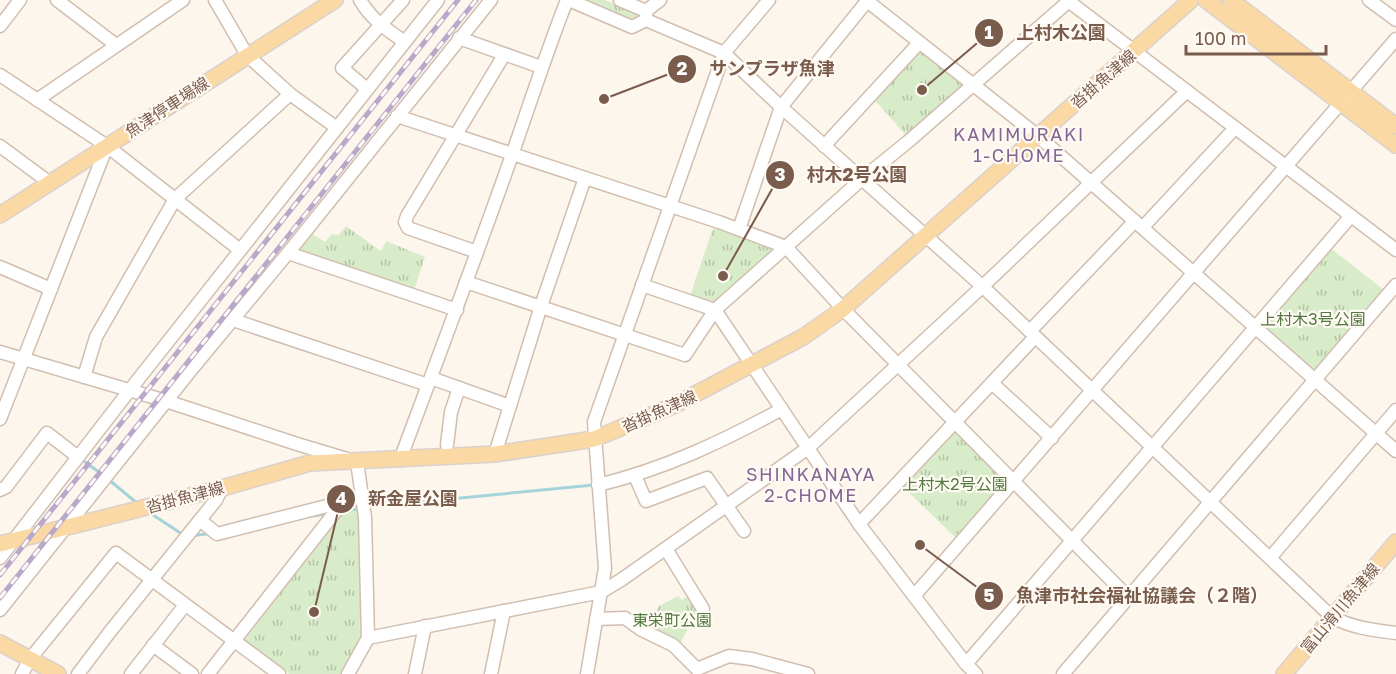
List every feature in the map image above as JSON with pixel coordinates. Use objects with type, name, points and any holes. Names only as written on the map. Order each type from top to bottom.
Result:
[{"type":"main road","name":"魚津停車場線","points":[[0,215],[335,0]]},
{"type":"main road","name":"沓掛魚津線","points":[[7,542],[222,488],[310,463],[495,454],[594,439],[673,406],[803,337],[843,309],[1191,0]]},
{"type":"main road","points":[[1206,0],[1345,97],[1396,126]]},
{"type":"main road","points":[[1231,0],[1345,97],[1396,145]]},
{"type":"main road","name":"富山滑川魚津線","points":[[1284,674],[1396,542]]},
{"type":"main road","points":[[0,643],[58,674]]},
{"type":"street","points":[[0,26],[20,0]]},
{"type":"street","points":[[57,0],[116,45]]},
{"type":"street","points":[[37,100],[183,0]]},
{"type":"street","points":[[215,0],[248,55],[290,94],[337,128]]},
{"type":"street","points":[[360,0],[366,10],[381,25],[405,42]]},
{"type":"street","points":[[368,89],[342,68],[403,0]]},
{"type":"street","points":[[0,558],[7,542],[78,457],[438,0]]},
{"type":"street","points":[[0,610],[491,0]]},
{"type":"street","points":[[400,459],[513,153],[541,67],[568,0],[632,27],[660,0]]},
{"type":"street","points":[[620,0],[646,16],[724,53],[1033,334],[1332,617],[1345,624],[1396,633]]},
{"type":"street","points":[[587,674],[605,568],[594,422],[724,53],[769,0]]},
{"type":"street","points":[[739,229],[781,107],[867,0],[1038,136],[1396,451]]},
{"type":"street","points":[[1369,0],[1396,20]]},
{"type":"street","points":[[466,282],[685,355],[715,310],[1068,1],[1396,250]]},
{"type":"street","points":[[459,38],[541,67]]},
{"type":"street","points":[[914,596],[1396,39]]},
{"type":"street","points":[[824,146],[919,43]]},
{"type":"street","points":[[477,252],[408,228],[405,222],[504,55]]},
{"type":"street","points":[[0,75],[107,146],[240,250]]},
{"type":"street","points":[[368,638],[602,592],[808,448],[984,285],[1187,91]]},
{"type":"street","points":[[84,377],[96,337],[175,199],[290,94]]},
{"type":"street","points":[[397,116],[739,229],[786,248],[843,309],[899,363],[1129,598]]},
{"type":"street","points":[[859,524],[992,383],[1033,334],[1235,128]]},
{"type":"street","points":[[0,146],[50,183]]},
{"type":"street","points":[[0,419],[2,406],[24,360],[107,146]]},
{"type":"street","points":[[495,454],[541,306],[585,178]]},
{"type":"street","points":[[966,664],[1351,216]]},
{"type":"street","points":[[288,253],[456,310]]},
{"type":"street","points":[[0,267],[51,290]]},
{"type":"street","points":[[642,285],[715,310],[859,524],[976,674]]},
{"type":"street","points":[[1064,674],[1396,285]]},
{"type":"street","points":[[232,320],[429,381],[459,388],[510,406]]},
{"type":"street","points":[[0,352],[166,401],[357,462],[365,517],[368,638],[348,674]]},
{"type":"street","points":[[992,383],[1052,438]]},
{"type":"street","points":[[447,445],[451,412],[459,388]]},
{"type":"street","points":[[598,485],[635,476],[690,456],[782,409]]},
{"type":"street","points":[[1270,558],[1396,410]]},
{"type":"street","points":[[0,490],[6,488],[47,433],[78,457]]},
{"type":"street","points":[[635,476],[646,501],[707,478],[744,531]]},
{"type":"street","points":[[78,674],[216,500],[222,488]]},
{"type":"street","points":[[200,520],[217,534],[362,497]]},
{"type":"street","points":[[208,674],[343,502]]},
{"type":"street","points":[[666,549],[703,609]]},
{"type":"street","points":[[22,674],[30,659],[116,553],[279,674]]},
{"type":"street","points":[[131,674],[185,604]]},
{"type":"street","points":[[491,674],[504,611]]},
{"type":"street","points":[[596,619],[624,618],[640,629],[673,645],[697,669],[729,656],[752,659],[807,674]]},
{"type":"street","points":[[415,674],[425,626]]},
{"type":"street","points":[[153,645],[192,674]]},
{"type":"green space","points":[[584,0],[605,0],[638,14],[633,21]]},
{"type":"green space","points":[[919,43],[974,84],[910,140],[871,96]]},
{"type":"green space","points":[[346,226],[381,251],[386,241],[425,257],[414,291],[296,251],[310,233],[325,242],[332,234],[339,235]]},
{"type":"green space","points":[[713,228],[771,247],[773,255],[715,304],[690,296]]},
{"type":"green space","name":"上村木3号公園","points":[[1329,247],[1384,290],[1314,372],[1262,326]]},
{"type":"green space","name":"上村木2号公園","points":[[956,428],[1008,481],[957,539],[903,487]]},
{"type":"green space","points":[[357,510],[361,517],[360,586],[363,639],[341,674],[289,674],[243,642],[344,511]]},
{"type":"green space","name":"東栄町公園","points":[[693,592],[702,602],[679,646],[647,627],[659,606],[678,596],[682,600]]},
{"type":"waterway","points":[[85,462],[103,475]]},
{"type":"waterway","points":[[108,479],[138,504]]},
{"type":"waterway","points":[[367,507],[594,485]]},
{"type":"waterway","points":[[341,512],[361,508]]},
{"type":"waterway","points":[[150,513],[185,536]]},
{"type":"waterway","points":[[305,517],[328,514]]},
{"type":"waterway","points":[[191,536],[206,534]]},
{"type":"railway","points":[[0,575],[458,0]]},
{"type":"railway","points":[[0,598],[476,0]]},
{"type":"place","name":"上村木公園","points":[[922,90]]},
{"type":"place","name":"サンプラザ魚津","points":[[604,99]]},
{"type":"place","name":"村木2号公園","points":[[723,276]]},
{"type":"place","name":"魚津市社会福祉協議会（２階）","points":[[920,545]]},
{"type":"place","name":"新金屋公園","points":[[314,612]]},
{"type":"district","name":"KAMIMURAKI 1-CHOME","points":[[1019,144]]},
{"type":"district","name":"SHINKANAYA 2-CHOME","points":[[811,484]]}]
